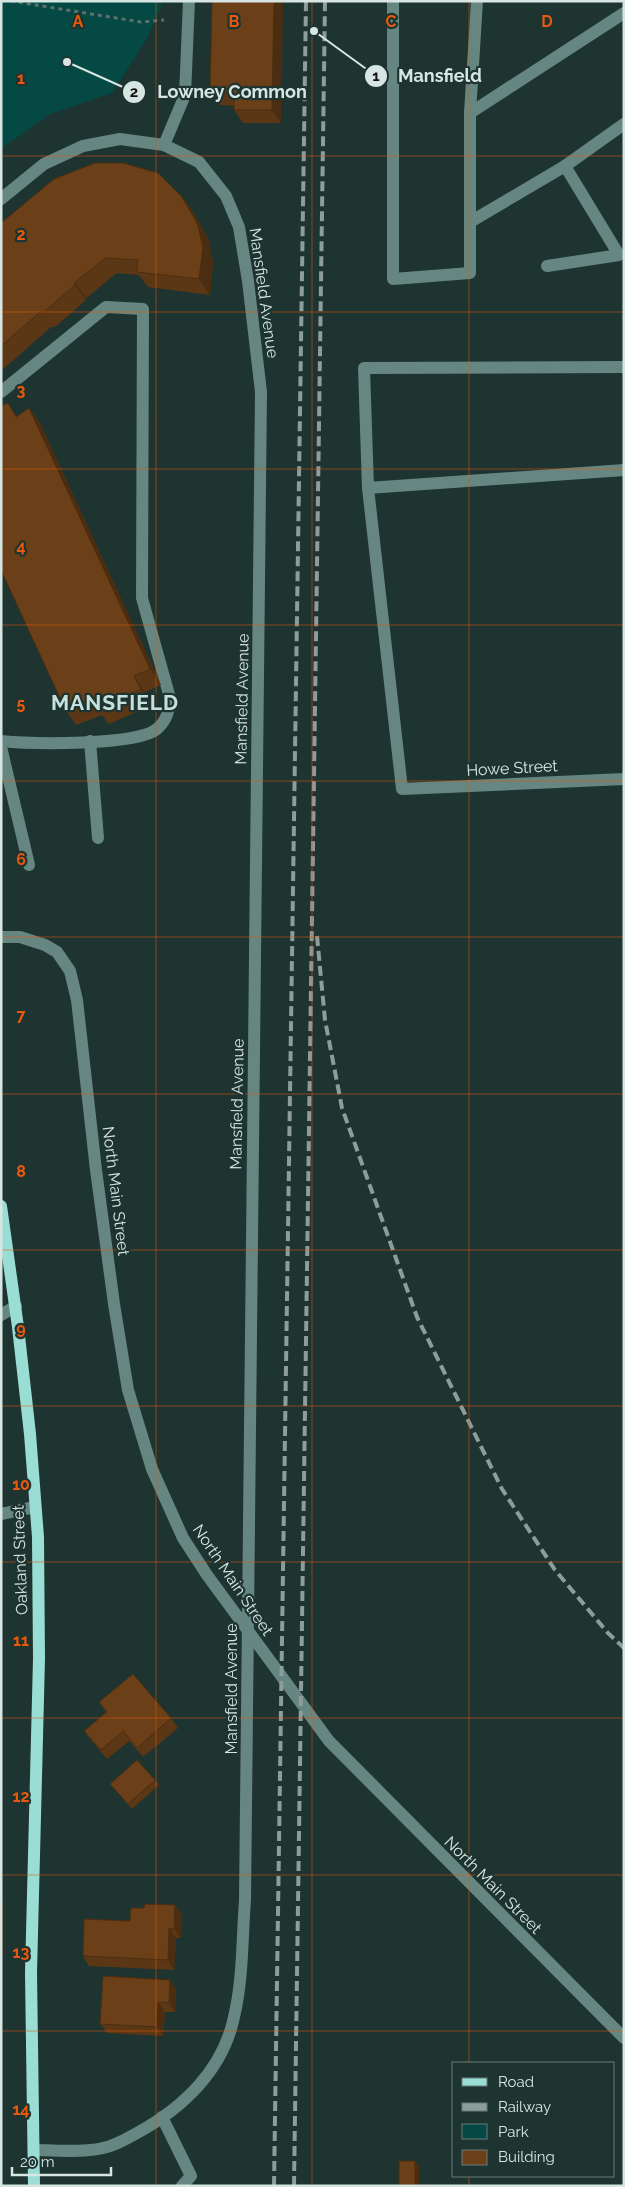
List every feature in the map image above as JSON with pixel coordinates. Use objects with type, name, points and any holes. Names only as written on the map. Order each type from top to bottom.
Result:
[{"type":"main road","name":"Oakland Street","points":[[1,1206],[16,1306],[38,1537],[39,1659],[30,1973],[34,2186]]},
{"type":"street","points":[[164,145],[185,95],[190,20],[189,1]]},
{"type":"street","points":[[393,1],[393,279],[470,273],[470,113],[478,2]]},
{"type":"street","points":[[470,113],[624,13]]},
{"type":"street","points":[[470,222],[566,166],[624,124]]},
{"type":"street","name":"Mansfield Avenue","points":[[1,199],[44,164],[83,146],[120,139],[164,145],[199,162],[226,196],[239,227],[248,281],[261,392],[245,1900],[240,1973],[234,2018],[221,2053],[204,2080],[183,2102],[124,2140],[103,2148],[34,2150]]},
{"type":"street","points":[[547,266],[619,255],[566,166]]},
{"type":"street","points":[[1,392],[106,307],[143,308],[142,598],[170,698],[169,713],[161,724],[151,732],[133,738],[36,744],[1,742]]},
{"type":"street","points":[[624,367],[364,368],[368,488],[624,470]]},
{"type":"street","name":"Howe Street","points":[[368,488],[402,789],[624,779]]},
{"type":"street","points":[[90,741],[98,838]]},
{"type":"street","points":[[1,747],[29,865]]},
{"type":"street","name":"North Main Street","points":[[1,937],[20,937],[45,945],[57,952],[70,971],[77,1000],[96,1170],[128,1390],[152,1469],[183,1538],[206,1575],[329,1741],[624,2038]]},
{"type":"street","points":[[1,1315],[16,1306]]},
{"type":"street","points":[[1,1514],[35,1507]]},
{"type":"street","points":[[162,2117],[191,2176],[182,2186]]},
{"type":"path","points":[[11,1],[141,22],[190,20]]},
{"type":"green space","points":[[1,1],[160,1],[162,5],[146,40],[112,93],[50,114],[1,149]]},
{"type":"building","points":[[212,1],[274,1],[272,110],[234,110],[234,93],[210,92]]},
{"type":"building","points":[[95,163],[123,163],[158,173],[182,197],[197,223],[203,247],[199,279],[137,272],[138,260],[106,258],[75,282],[75,285],[44,312],[40,312],[1,346],[1,223],[54,179]]},
{"type":"building","points":[[8,403],[16,417],[29,408],[150,669],[134,676],[141,689],[98,709],[93,698],[65,709],[1,570],[1,406]]},
{"type":"building","points":[[133,1674],[171,1718],[137,1748],[123,1731],[101,1750],[84,1731],[107,1712],[99,1702]]},
{"type":"building","points":[[137,1760],[155,1780],[128,1804],[110,1784]]},
{"type":"building","points":[[145,1904],[175,1905],[174,1929],[169,1928],[168,1960],[83,1956],[84,1919],[130,1921],[131,1908],[144,1908]]},
{"type":"building","points":[[103,1976],[170,1980],[169,2003],[158,2002],[157,2027],[100,2024]]},
{"type":"building","points":[[399,2161],[415,2161],[415,2185],[399,2185]]},
{"type":"railway","points":[[274,2186],[306,1]]},
{"type":"railway","points":[[294,2186],[325,1]]},
{"type":"railway","points":[[317,936],[325,1020],[342,1108],[417,1317],[502,1489],[555,1570],[608,1633],[624,1648]]},
{"type":"place","name":"Mansfield","points":[[314,31]]},
{"type":"place","name":"Lowney Common","points":[[67,62]]},
{"type":"district","name":"MANSFIELD","points":[[115,702]]}]
